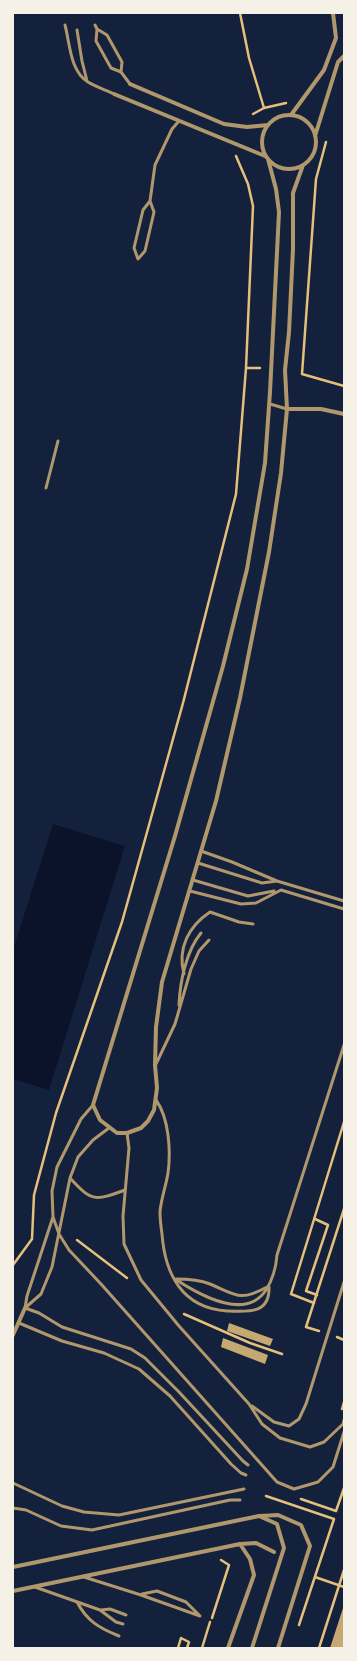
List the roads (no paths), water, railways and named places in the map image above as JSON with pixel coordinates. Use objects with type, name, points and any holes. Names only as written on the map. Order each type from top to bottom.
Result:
[{"type":"street","points":[[291,115],[324,70],[336,38],[334,13]]},
{"type":"street","points":[[315,136],[338,62],[344,56]]},
{"type":"street","points":[[130,84],[224,124],[247,127],[268,125]]},
{"type":"street","points":[[114,94],[267,157],[279,167],[287,169],[303,165],[314,153],[316,145],[312,128],[307,122],[291,115],[275,119],[268,125],[262,140],[263,148],[267,157],[276,189],[279,212],[270,404],[265,463],[243,584],[223,666],[175,836],[93,1104],[100,1120],[109,1128],[118,1133],[127,1133],[141,1128],[148,1121],[154,1110],[157,1088],[155,1065],[156,1027],[162,982],[216,801],[240,698],[269,552],[281,473],[287,409],[285,370],[289,332],[293,257],[292,200],[303,165]]},
{"type":"street","points":[[287,409],[321,409],[344,414]]},
{"type":"street","points":[[13,1334],[25,1308]]},
{"type":"street","points":[[13,1567],[259,1516],[278,1515],[301,1525],[310,1546],[278,1648]]},
{"type":"street","points":[[252,1648],[284,1548],[277,1524],[259,1516]]},
{"type":"street","points":[[13,1591],[240,1544],[256,1543],[274,1552]]},
{"type":"street","points":[[228,1648],[254,1575],[250,1559],[240,1544]]},
{"type":"lane","points":[[65,25],[77,72],[88,82],[114,94]]},
{"type":"lane","points":[[95,25],[97,29],[96,41],[111,68],[121,72],[130,84]]},
{"type":"lane","points":[[97,29],[107,35],[122,62],[121,72]]},
{"type":"lane","points":[[77,30],[82,61],[88,82]]},
{"type":"lane","points":[[150,201],[143,210],[134,248],[138,259],[145,251],[154,212],[150,201],[155,165],[172,129],[179,121]]},
{"type":"lane","points":[[270,404],[287,409]]},
{"type":"lane","points":[[46,488],[58,441]]},
{"type":"lane","points":[[201,851],[277,880],[344,901]]},
{"type":"lane","points":[[198,863],[262,883],[277,880]]},
{"type":"lane","points":[[193,880],[248,896],[281,890],[344,908]]},
{"type":"lane","points":[[190,891],[241,904],[256,903],[281,890]]},
{"type":"lane","points":[[184,974],[181,962],[185,943],[198,920],[210,912],[239,922],[253,924]]},
{"type":"lane","points":[[179,1011],[180,993],[184,974],[192,947],[201,933]]},
{"type":"lane","points":[[155,1065],[175,1024],[196,957],[199,951],[209,940]]},
{"type":"lane","points":[[175,1279],[204,1296],[241,1305],[250,1304],[257,1301],[269,1286],[276,1267],[277,1255],[344,1045]]},
{"type":"lane","points":[[156,1100],[162,1108],[165,1118],[170,1156],[160,1213],[164,1254],[169,1268],[181,1290],[190,1298],[221,1310],[245,1312],[256,1310],[267,1303],[269,1286]]},
{"type":"lane","points":[[93,1104],[81,1120],[56,1167],[52,1191],[53,1217],[59,1234],[69,1250],[165,1355],[277,1482],[294,1489],[318,1482],[333,1467],[344,1432]]},
{"type":"lane","points":[[25,1308],[41,1294],[52,1267],[70,1178],[78,1157],[93,1140],[109,1128]]},
{"type":"lane","points":[[127,1133],[129,1148],[123,1216],[124,1244],[141,1280],[179,1326],[249,1404],[262,1424],[280,1438],[310,1447],[324,1442],[343,1424],[344,1420]]},
{"type":"lane","points":[[70,1178],[84,1193],[96,1199],[125,1190]]},
{"type":"lane","points":[[25,1308],[27,1296],[53,1217]]},
{"type":"lane","points":[[175,1279],[190,1279],[209,1283],[227,1293],[237,1296],[252,1294],[269,1286]]},
{"type":"lane","points":[[249,1404],[274,1422],[289,1426],[299,1419],[306,1404],[344,1282]]},
{"type":"lane","points":[[25,1308],[39,1313],[62,1327],[131,1349],[145,1358],[248,1465]]},
{"type":"lane","points":[[19,1323],[62,1341],[104,1353],[139,1369],[170,1396],[232,1464],[241,1473],[246,1475]]},
{"type":"lane","points":[[13,1483],[69,1508],[84,1512],[119,1515],[244,1489]]},
{"type":"lane","points":[[13,1508],[26,1510],[61,1526],[92,1530],[230,1500],[240,1500]]},
{"type":"lane","points":[[83,1576],[200,1616],[186,1602],[157,1591],[141,1595]]},
{"type":"lane","points":[[34,1587],[100,1610],[116,1622],[123,1624]]},
{"type":"lane","points":[[77,1602],[83,1614],[102,1629],[119,1636]]},
{"type":"lane","points":[[100,1610],[110,1609],[126,1615]]},
{"type":"water","points":[[53,824],[125,846],[49,1090],[13,1079],[13,950]]}]
